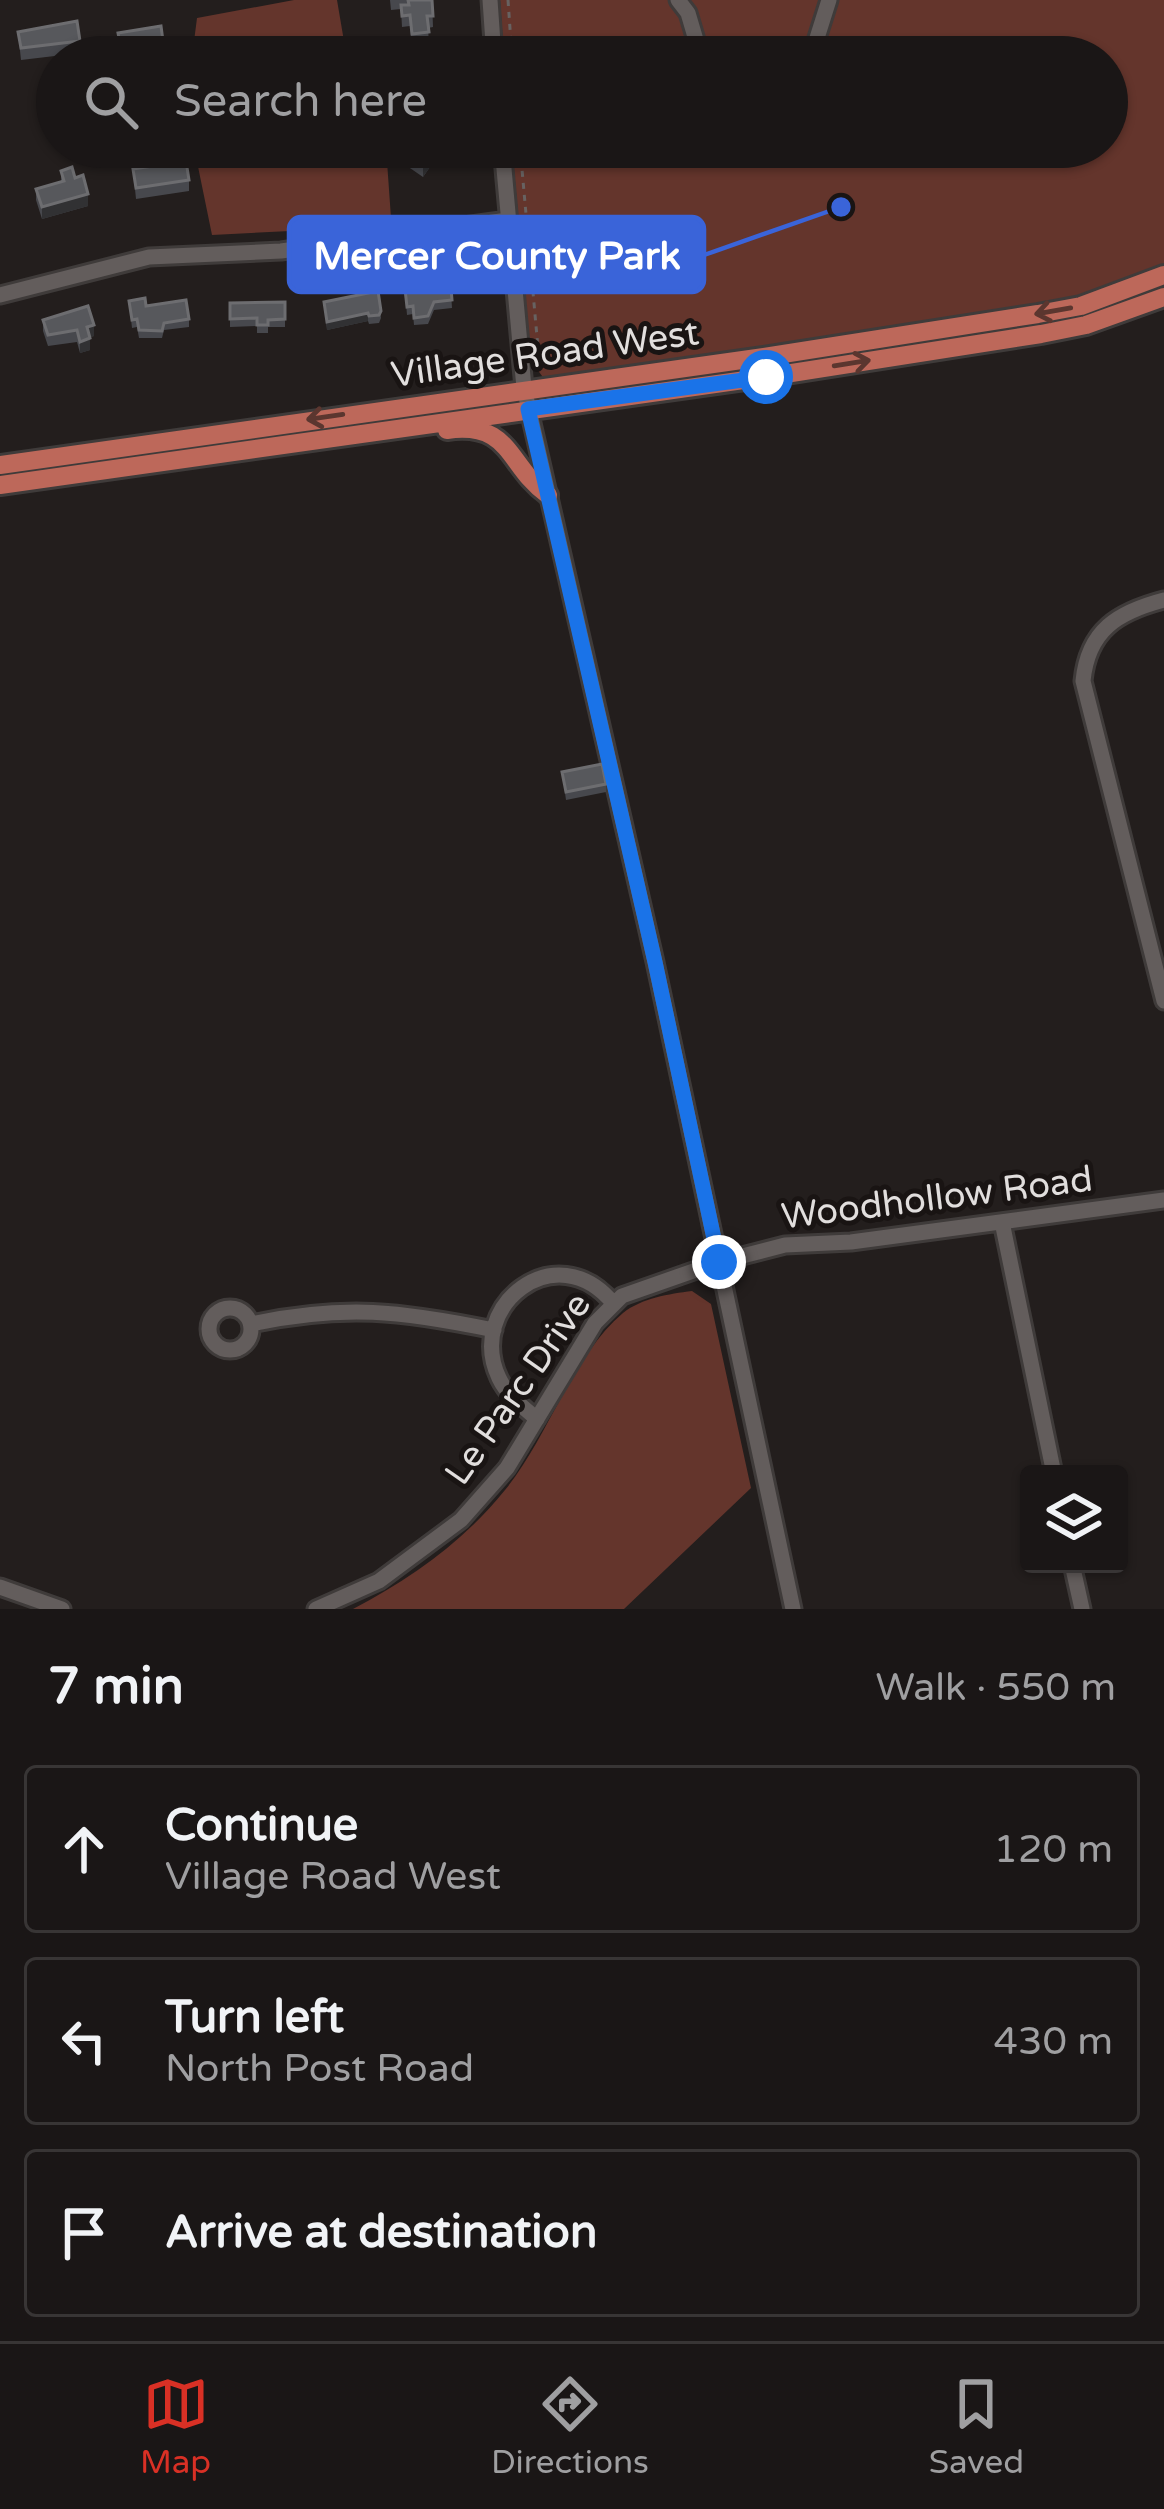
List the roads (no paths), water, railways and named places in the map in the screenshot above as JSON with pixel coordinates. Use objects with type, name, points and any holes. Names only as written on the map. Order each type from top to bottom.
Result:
[{"type":"main road","name":"Village Road West","points":[[0,465],[1038,314],[1081,306],[1164,274]]},
{"type":"main road","name":"Village Road West","points":[[0,485],[1041,334],[1086,325],[1164,297]]},
{"type":"main road","points":[[116,468],[166,472],[462,428],[501,440],[514,452],[530,482],[548,494]]},
{"type":"street","points":[[490,0],[493,36]]},
{"type":"street","points":[[679,0],[695,36]]},
{"type":"street","points":[[818,36],[829,0]]},
{"type":"street","points":[[504,168],[528,409],[793,1609]]},
{"type":"street","points":[[0,295],[149,257],[281,250],[508,220]]},
{"type":"street","points":[[1164,600],[1133,608],[1107,624],[1090,646],[1083,680],[1164,1000]]},
{"type":"street","name":"Woodhollow Road","points":[[719,1262],[785,1245],[851,1242],[1164,1200]]},
{"type":"street","points":[[1002,1222],[1052,1465]]},
{"type":"street","name":"Le Parc Drive","points":[[316,1609],[379,1581],[436,1543],[485,1495],[596,1323],[614,1303],[639,1289],[719,1262]]},
{"type":"street","points":[[537,1419],[506,1390],[493,1360],[494,1330],[509,1300],[544,1277],[560,1274],[589,1279],[614,1303]]},
{"type":"street","points":[[251,1324],[300,1313],[376,1310],[494,1330]]},
{"type":"street","points":[[1074,1573],[1082,1609]]},
{"type":"street","points":[[0,1587],[62,1609]]},
{"type":"place","name":"Mercer County Park","points":[[841,207]]}]
